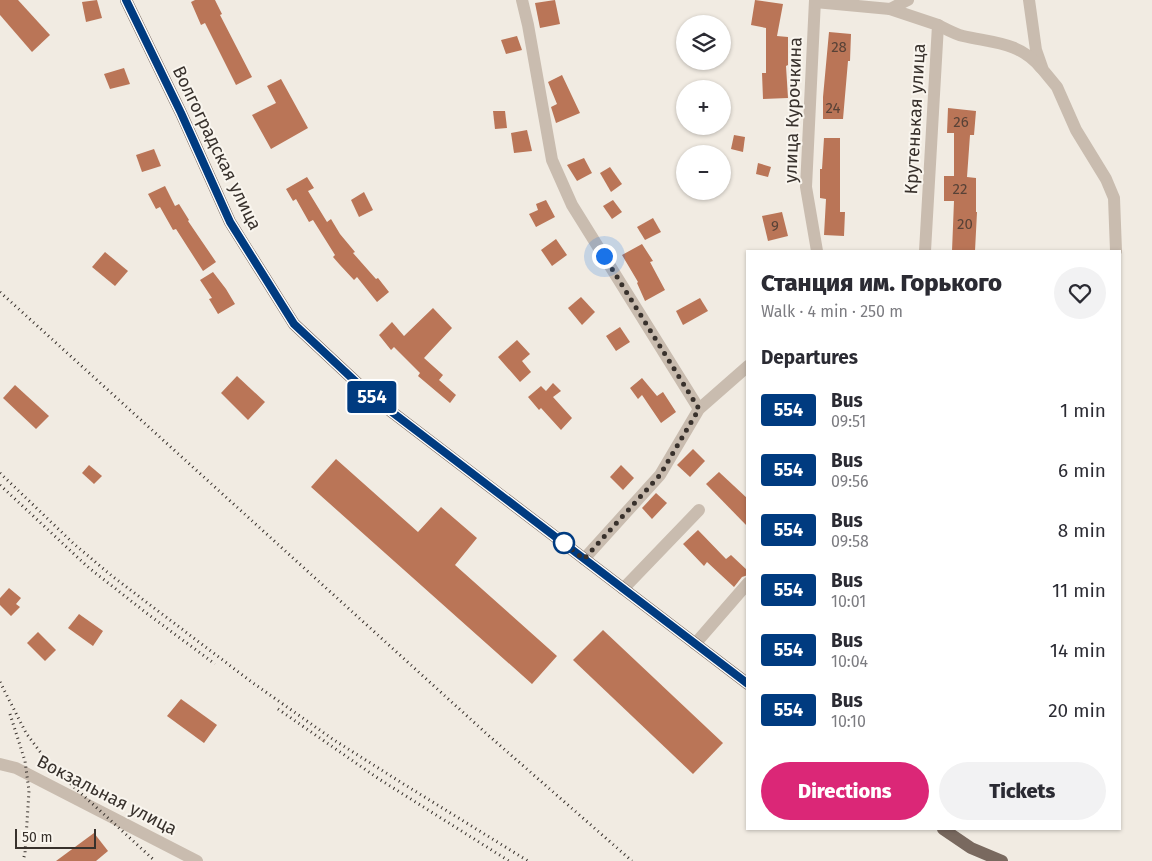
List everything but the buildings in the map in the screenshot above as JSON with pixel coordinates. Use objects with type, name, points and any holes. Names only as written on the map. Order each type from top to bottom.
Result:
[{"type":"main road","name":"Волгоградская улица","points":[[126,0],[181,113],[230,222],[294,324],[371,396],[746,682]]},
{"type":"main road","points":[[944,830],[971,848],[1002,861]]},
{"type":"street","points":[[522,0],[552,160],[572,205],[699,409]]},
{"type":"street","points":[[890,9],[908,0]]},
{"type":"street","points":[[1029,0],[1036,50],[1043,70]]},
{"type":"street","name":"Крутенькая улица","points":[[815,1],[890,9],[938,26],[925,250]]},
{"type":"street","name":"улица Курочкина","points":[[815,1],[806,187],[817,250]]},
{"type":"street","points":[[938,26],[961,35],[998,42],[1018,49],[1032,58],[1057,87],[1076,130],[1106,179],[1114,198],[1116,250]]},
{"type":"street","points":[[584,559],[660,475],[699,409],[746,368]]},
{"type":"street","points":[[623,589],[699,510]]},
{"type":"street","points":[[695,644],[746,585]]},
{"type":"street","name":"Вокзальная улица","points":[[0,764],[16,768],[196,861]]},
{"type":"railway","points":[[0,292],[488,735],[632,861]]},
{"type":"railway","points":[[0,473],[74,544],[112,576],[253,683],[334,740],[528,861]]},
{"type":"railway","points":[[0,485],[89,568],[215,664]]},
{"type":"railway","points":[[0,682],[26,733],[50,765],[155,861]]},
{"type":"railway","points":[[278,709],[379,779],[509,861]]},
{"type":"railway","points":[[10,714],[25,761],[29,791],[23,861]]},
{"type":"bus line","name":"554","points":[[126,0],[181,113],[230,222],[294,324],[371,396],[746,682]]},
{"type":"route","points":[[564,543],[561,541],[584,559],[660,475],[699,409],[604,256]]}]
